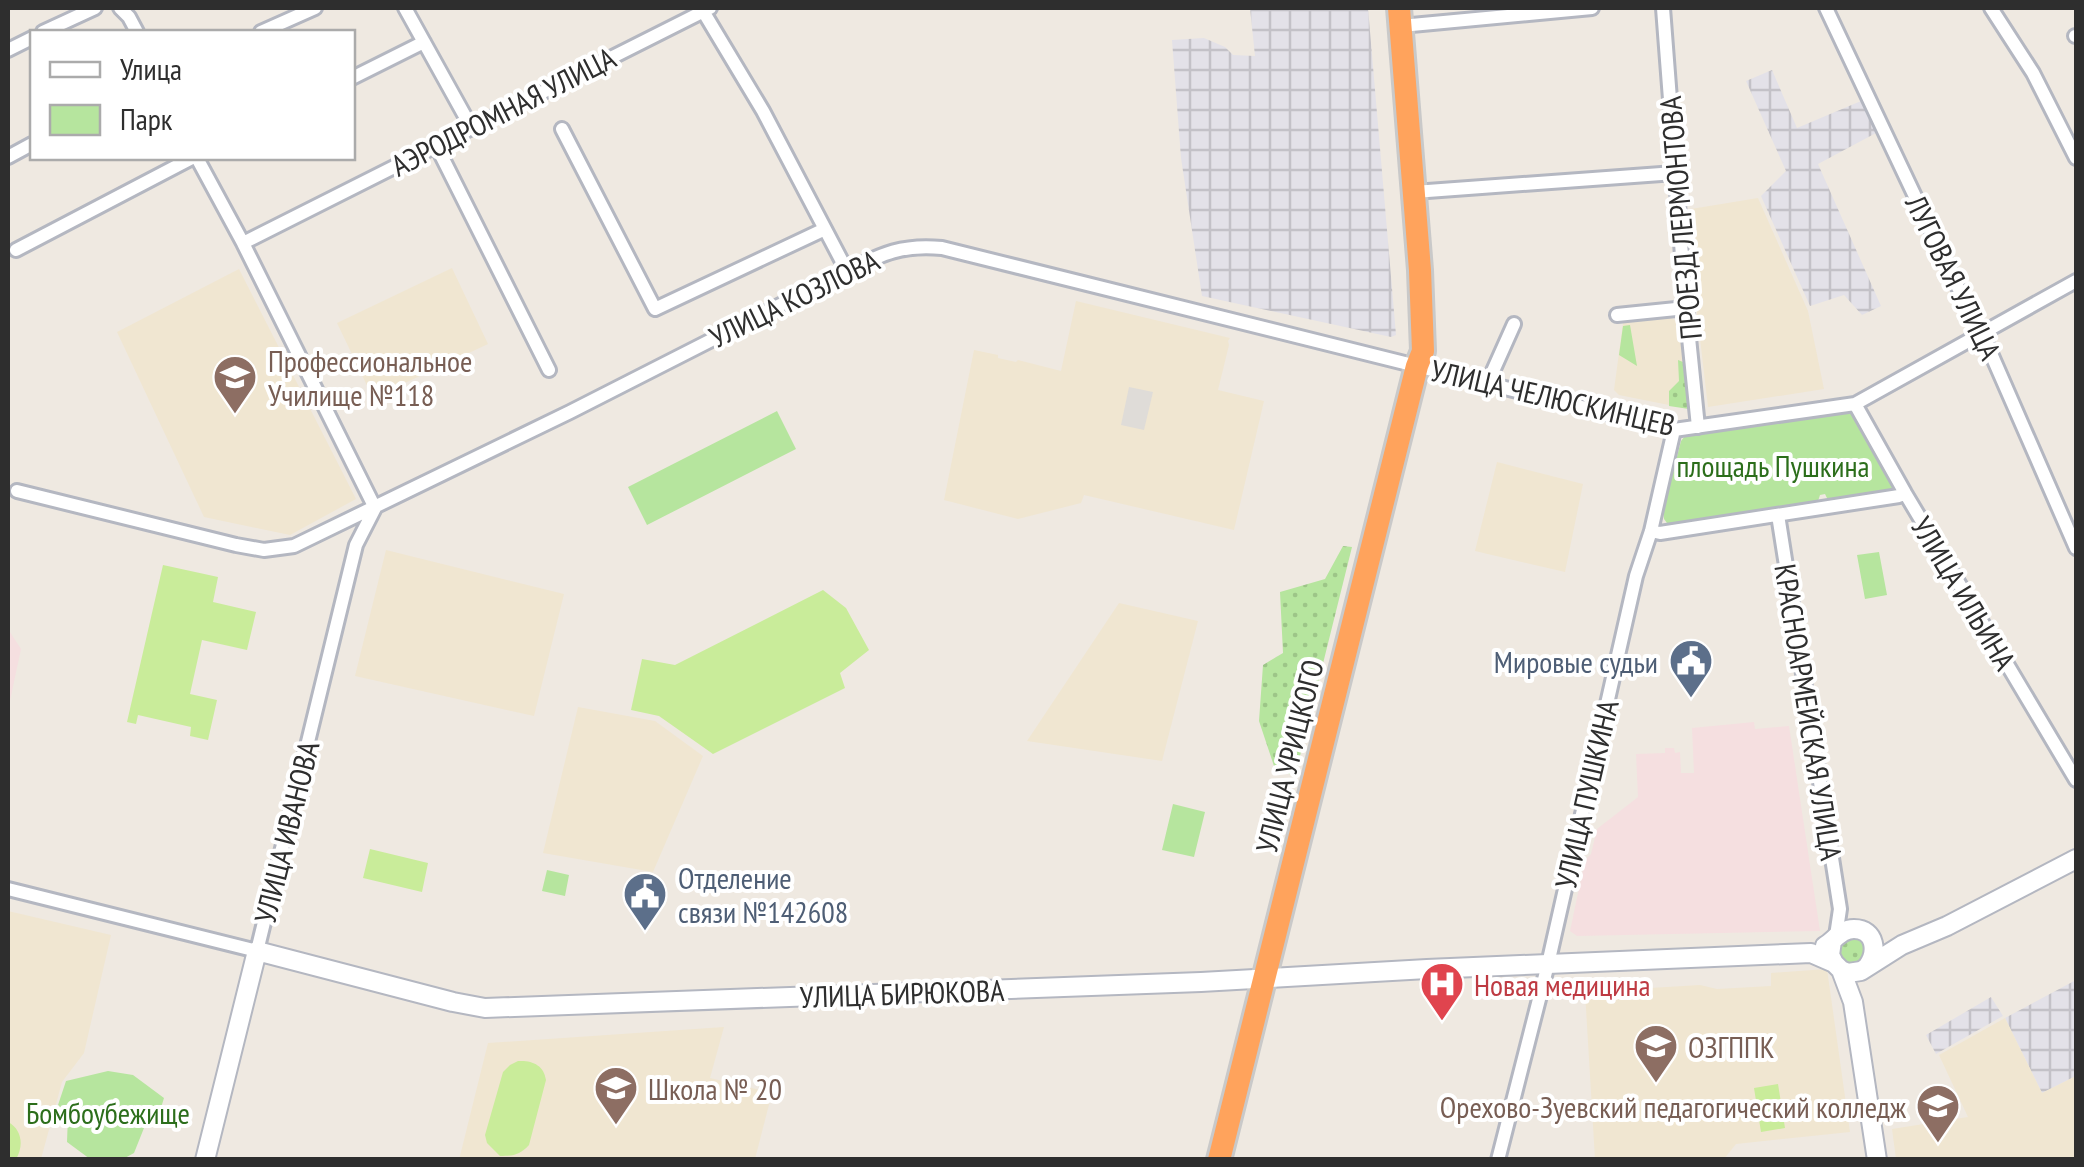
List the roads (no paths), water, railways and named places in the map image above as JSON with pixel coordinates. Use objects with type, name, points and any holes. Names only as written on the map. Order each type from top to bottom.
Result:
[{"type":"highway","name":"УЛИЦА УРИЦКОГО","points":[[1218,1160],[1423,351],[1414,192],[1396,14]]},
{"type":"highway","name":"УЛИЦА УРИЦКОГО","points":[[1396,14],[1412,348],[1417,366]]},
{"type":"street","points":[[47,30],[95,8]]},
{"type":"street","points":[[264,30],[314,8]]},
{"type":"street","points":[[405,8],[471,127]]},
{"type":"street","points":[[1396,14],[1592,8]]},
{"type":"street","name":"ПРОЕЗД ЛЕРМОНТОВА","points":[[1663,8],[1698,427]]},
{"type":"street","name":"ЛУГОВАЯ УЛИЦА","points":[[1826,8],[1992,355],[2076,548]]},
{"type":"street","points":[[1991,8],[2033,74],[2076,158]]},
{"type":"street","points":[[706,9],[847,270]]},
{"type":"street","name":"АЭРОДРОМНАЯ УЛИЦА","points":[[242,242],[706,9]]},
{"type":"street","points":[[355,76],[424,42]]},
{"type":"street","points":[[562,129],[655,309],[825,229]]},
{"type":"street","points":[[8,157],[30,145]]},
{"type":"street","points":[[436,145],[549,370]]},
{"type":"street","points":[[16,250],[191,160]]},
{"type":"street","points":[[196,160],[242,242],[375,508]]},
{"type":"street","points":[[1414,192],[1675,173]]},
{"type":"street","name":"УЛИЦА КОЗЛОВА","points":[[18,491],[236,546],[264,550],[294,546],[847,270],[904,247],[942,248],[1417,366]]},
{"type":"street","name":"УЛИЦА ЧЕЛЮСКИНЦЕВ","points":[[1417,366],[1674,430],[1698,427],[1855,404],[2076,281]]},
{"type":"street","points":[[1617,315],[1686,308]]},
{"type":"street","points":[[1490,384],[1514,324]]},
{"type":"street","name":"УЛИЦА ИЛЬИНА","points":[[1855,404],[2076,780]]},
{"type":"street","name":"УЛИЦА ПУШКИНА","points":[[1498,1160],[1674,430]]},
{"type":"street","points":[[1650,531],[1660,533],[1905,494]]},
{"type":"street","name":"УЛИЦА ИВАНОВА","points":[[205,1160],[356,545],[375,508]]},
{"type":"street","name":"КРАСНОАРМЕЙСКАЯ УЛИЦА","points":[[1778,515],[1840,909]]},
{"type":"street","points":[[1811,954],[1848,972],[1864,969],[1902,945],[1948,926],[2076,860]]},
{"type":"street","name":"УЛИЦА БИРЮКОВА","points":[[8,889],[485,1008],[1811,954]]},
{"type":"street","points":[[1840,909],[1873,942],[1875,951],[1853,1002]]},
{"type":"street","points":[[1840,909],[1830,955],[1853,1002],[1877,1160]]},
{"type":"street","points":[[1811,954],[1834,939],[1861,932],[1902,945]]},
{"type":"place","name":"Профессиональное Училище №118","points":[[235,415]]},
{"type":"place","name":"Мировые судьи","points":[[1691,699]]},
{"type":"place","name":"Отделение связи №142608","points":[[645,932]]},
{"type":"place","name":"Новая медицина","points":[[1442,1022]]},
{"type":"place","name":"ОЗГППК","points":[[1656,1084]]},
{"type":"place","name":"Школа № 20","points":[[616,1126]]},
{"type":"place","name":"Орехово-Зуевский педагогический колледж","points":[[1938,1144]]},
{"type":"park label","name":"площадь Пушкина","points":[[1773,465]]},
{"type":"park label","name":"Бомбоубежище","points":[[108,1112]]}]
